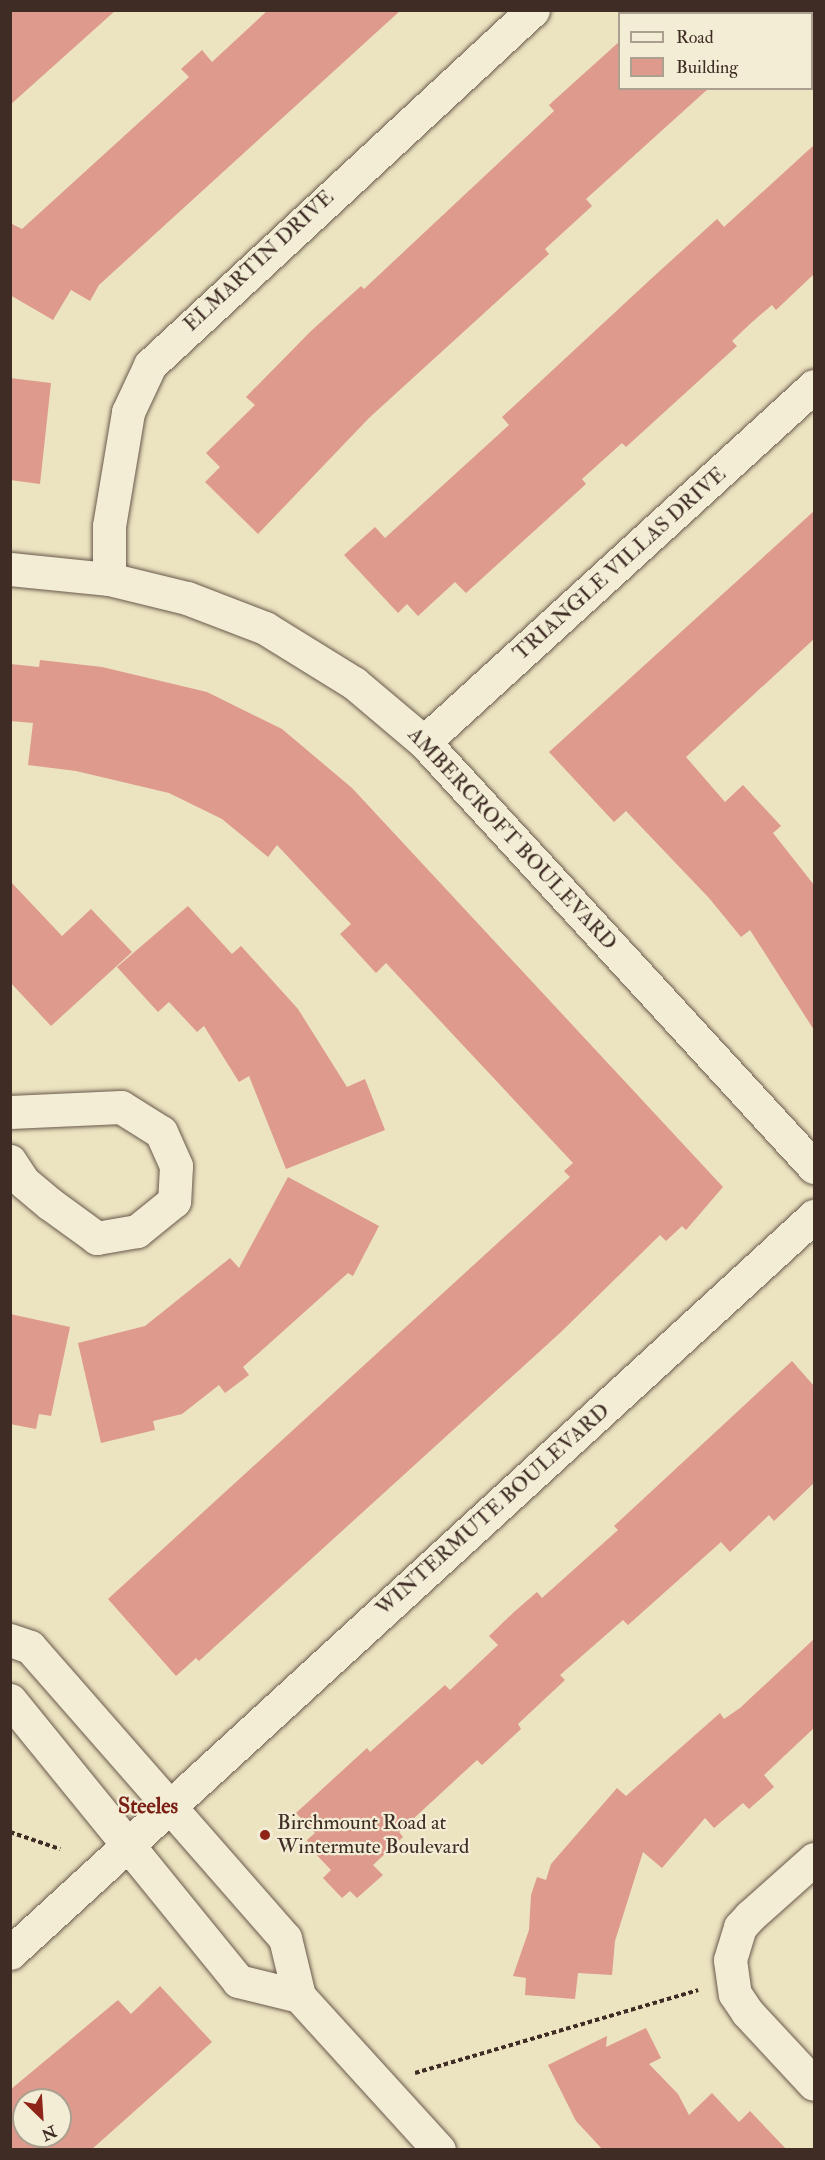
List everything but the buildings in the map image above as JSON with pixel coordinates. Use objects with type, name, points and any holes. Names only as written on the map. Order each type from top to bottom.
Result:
[{"type":"street","name":"ELMARTIN DRIVE","points":[[109,579],[109,526],[128,412],[150,364],[533,10]]},
{"type":"street","name":"TRIANGLE VILLAS DRIVE","points":[[424,742],[814,386]]},
{"type":"street","name":"AMBERCROFT BOULEVARD","points":[[10,569],[109,579],[187,598],[286,639],[354,683],[424,742],[814,1167]]},
{"type":"street","points":[[10,1112],[121,1107],[160,1132],[176,1166],[174,1201],[137,1231],[97,1238],[23,1181],[10,1161]]},
{"type":"street","name":"WINTERMUTE BOULEVARD","points":[[10,1953],[814,1216]]},
{"type":"street","points":[[10,1640],[30,1647],[171,1804],[285,1938],[299,1996],[440,2150]]},
{"type":"street","points":[[10,1700],[238,1981],[299,1996]]},
{"type":"street","points":[[814,1859],[740,1927],[732,1945],[731,1980],[747,2012],[814,2084]]},
{"type":"path","points":[[10,1832],[60,1849]]},
{"type":"path","points":[[444,2063],[731,1980]]},
{"type":"place","name":"Birchmount Road at Wintermute Boulevard","points":[[265,1835]]},
{"type":"district","name":"Steeles","points":[[148,1807]]}]
